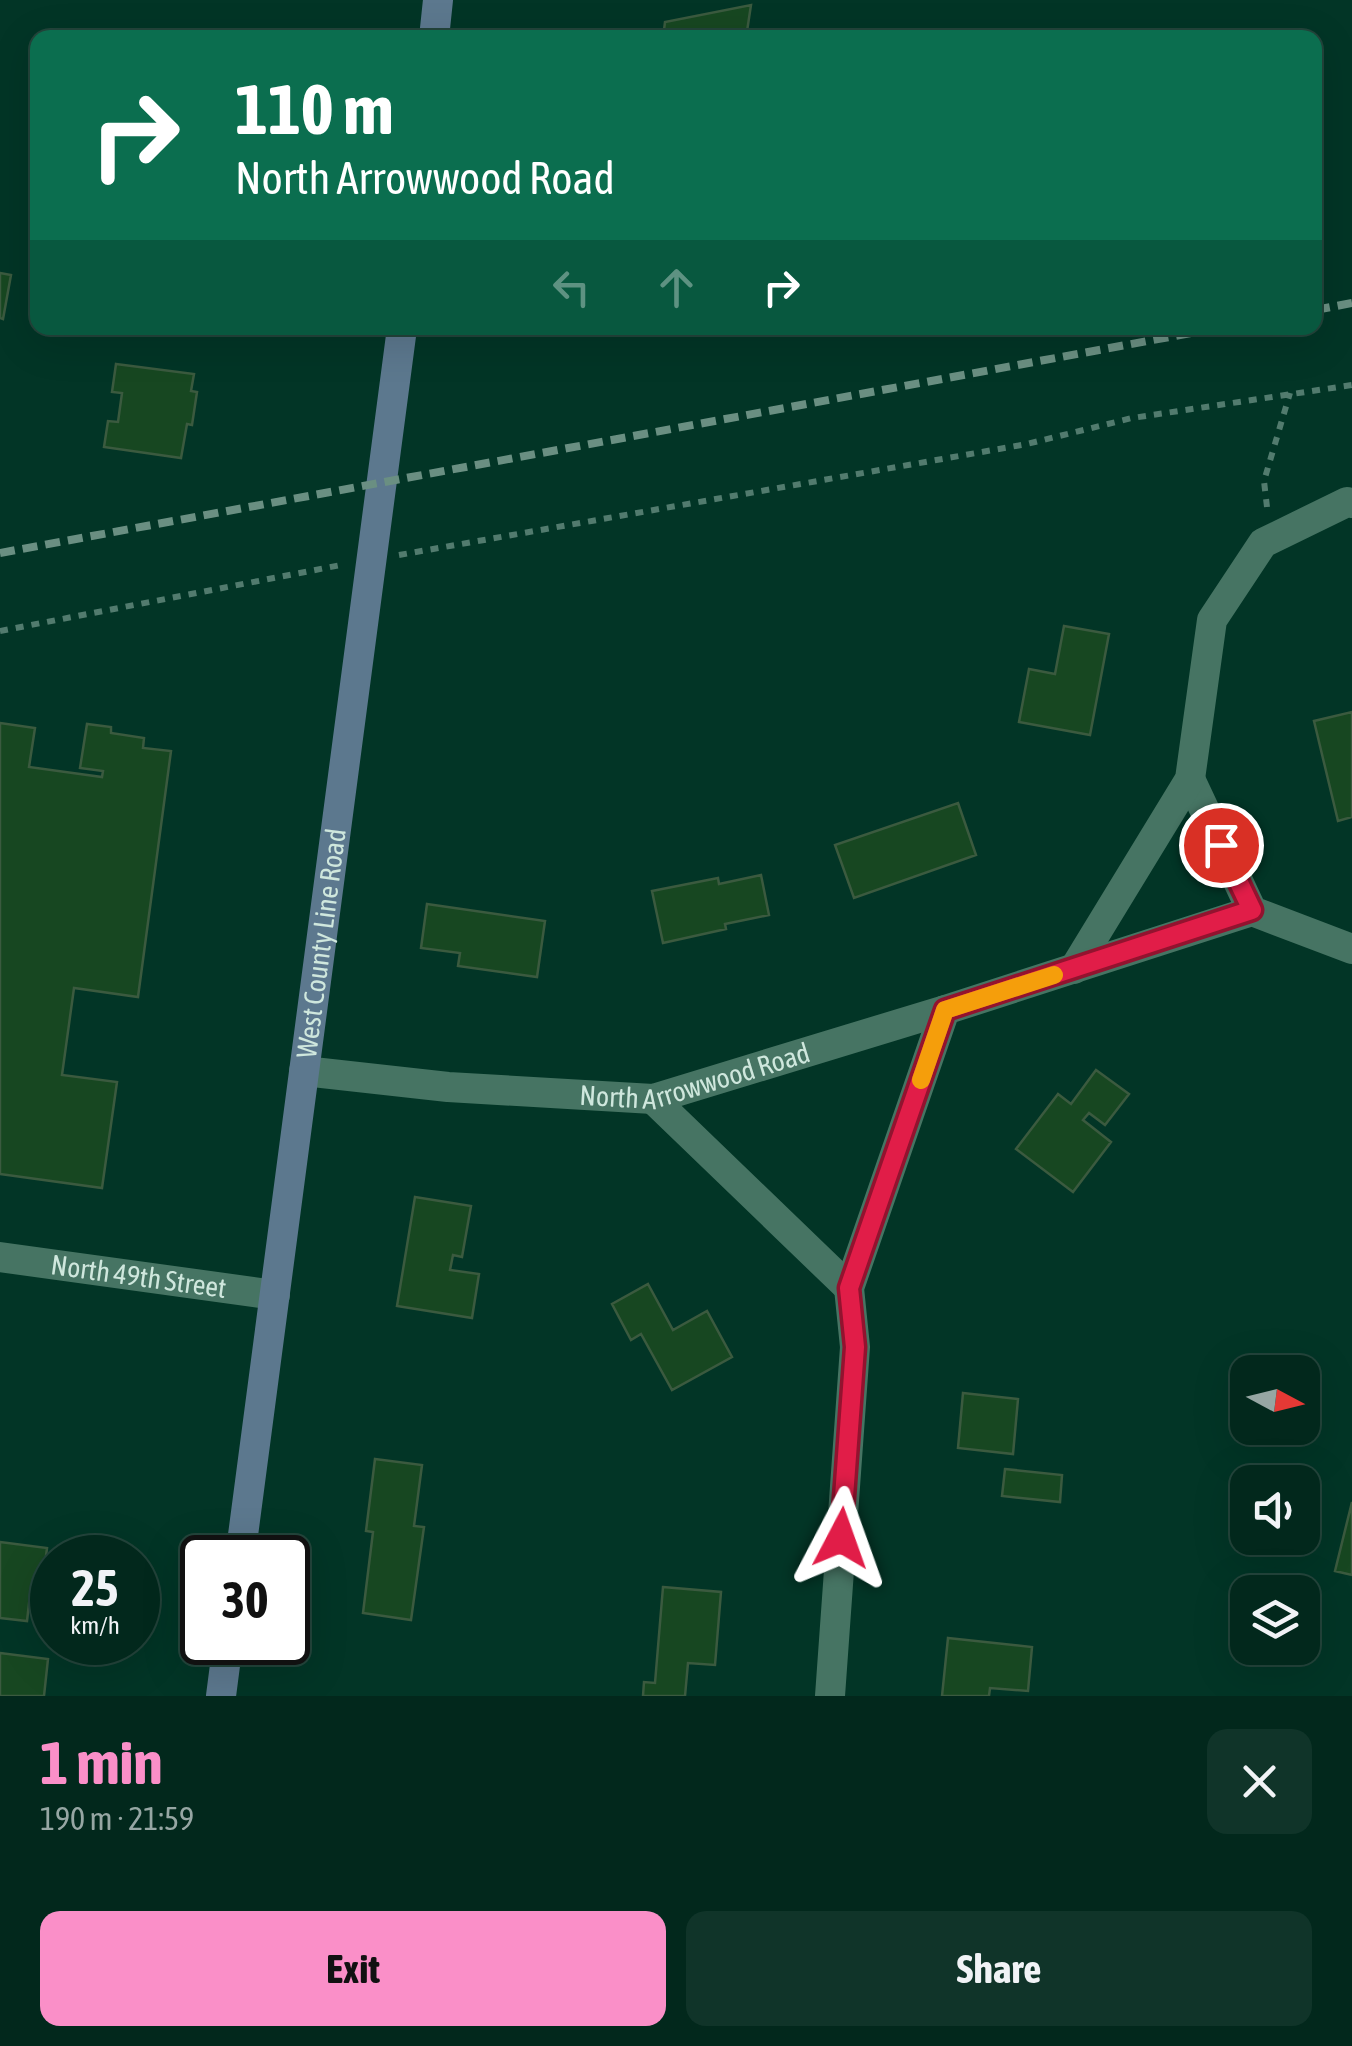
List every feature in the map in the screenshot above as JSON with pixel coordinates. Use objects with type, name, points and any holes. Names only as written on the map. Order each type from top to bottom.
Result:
[{"type":"street","points":[[435,30],[438,0]]},
{"type":"street","name":"West County Line Road","points":[[243,1535],[401,335]]},
{"type":"street","points":[[1074,968],[1190,779],[1212,620],[1263,543],[1352,503]]},
{"type":"street","points":[[1190,779],[1252,910],[1352,950]]},
{"type":"street","name":"North Arrowwood Road","points":[[304,1071],[448,1087],[653,1098],[945,1010],[1252,910]]},
{"type":"street","points":[[830,1696],[855,1347],[849,1288],[945,1010]]},
{"type":"street","points":[[653,1098],[849,1288]]},
{"type":"street","name":"North 49th Street","points":[[0,1258],[275,1295]]},
{"type":"street","points":[[221,1696],[225,1665]]},
{"type":"path","points":[[396,555],[1008,448],[1132,418],[1352,384]]},
{"type":"path","points":[[1264,481],[1291,393]]},
{"type":"path","points":[[0,631],[352,563]]},
{"type":"building","points":[[751,5],[747,30],[664,30],[665,22]]},
{"type":"building","points":[[0,273],[11,275],[3,319],[0,318]]},
{"type":"building","points":[[116,364],[194,374],[191,391],[197,392],[192,425],[187,424],[181,458],[104,447],[108,421],[118,422],[122,393],[112,392]]},
{"type":"building","points":[[1064,626],[1109,634],[1090,735],[1019,722],[1029,669],[1055,674]]},
{"type":"building","points":[[1352,712],[1352,817],[1338,821],[1314,721]]},
{"type":"building","points":[[0,723],[35,728],[29,767],[102,777],[103,771],[80,768],[87,724],[111,727],[111,733],[144,738],[143,748],[171,751],[138,997],[74,988],[62,1075],[117,1082],[102,1188],[0,1174]]},
{"type":"building","points":[[958,803],[976,855],[854,898],[835,845]]},
{"type":"building","points":[[761,875],[769,915],[663,943],[652,891],[718,878],[719,884]]},
{"type":"building","points":[[427,904],[545,921],[537,977],[458,966],[460,953],[421,948]]},
{"type":"building","points":[[1096,1070],[1129,1094],[1105,1125],[1089,1113],[1083,1120],[1111,1142],[1073,1192],[1016,1149],[1058,1094],[1071,1104]]},
{"type":"building","points":[[415,1197],[471,1206],[462,1257],[453,1255],[450,1270],[479,1274],[472,1318],[397,1306]]},
{"type":"building","points":[[648,1284],[673,1330],[707,1311],[732,1357],[672,1390],[641,1334],[631,1340],[612,1304]]},
{"type":"building","points":[[963,1393],[1018,1399],[1013,1454],[958,1448]]},
{"type":"building","points":[[375,1459],[422,1465],[414,1526],[424,1527],[411,1620],[363,1613],[373,1532],[366,1531]]},
{"type":"building","points":[[1005,1469],[1062,1475],[1060,1502],[1002,1496]]},
{"type":"building","points":[[1352,1502],[1352,1575],[1335,1571]]},
{"type":"building","points":[[0,1542],[30,1546],[27,1621],[0,1618]]},
{"type":"building","points":[[663,1587],[721,1592],[715,1665],[688,1663],[685,1696],[643,1696],[644,1682],[655,1683]]},
{"type":"building","points":[[948,1638],[1032,1647],[1028,1691],[990,1688],[989,1696],[942,1696]]},
{"type":"building","points":[[0,1653],[30,1657],[30,1665],[47,1665],[44,1696],[0,1696]]},
{"type":"railway","points":[[1322,309],[1352,303]]},
{"type":"railway","points":[[0,553],[1180,335]]},
{"type":"slow traffic","points":[[921,1080],[945,1010],[1054,975]]},
{"type":"route","points":[[841,1538],[855,1347],[849,1288],[945,1010],[1252,910],[1221,845]]}]
